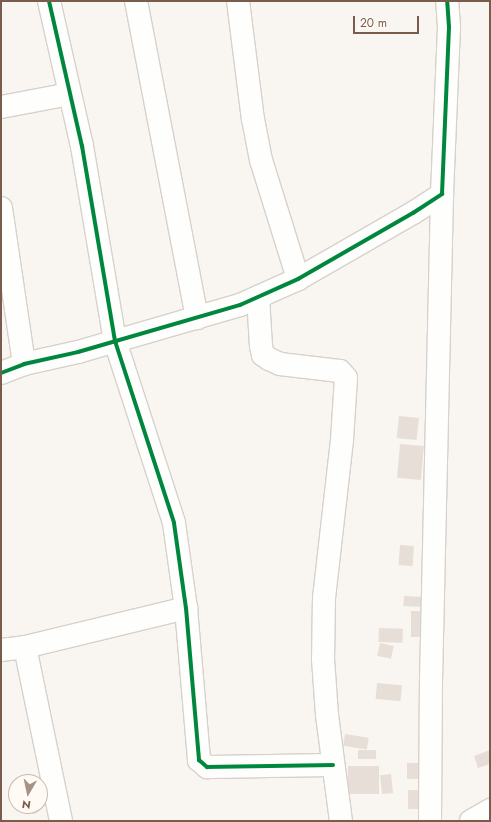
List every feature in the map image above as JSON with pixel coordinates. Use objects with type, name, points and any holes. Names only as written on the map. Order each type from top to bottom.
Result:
[{"type":"street","points":[[49,1],[82,146],[115,341],[174,523],[186,608],[199,760],[207,768],[333,765]]},
{"type":"street","points":[[136,1],[197,318]]},
{"type":"street","points":[[238,1],[253,119],[261,160],[298,279]]},
{"type":"street","points":[[430,821],[431,682],[442,194],[449,27],[447,1]]},
{"type":"street","points":[[1,107],[70,94]]},
{"type":"street","points":[[1,373],[24,364],[115,341],[240,305],[298,279],[408,216],[442,194]]},
{"type":"street","points":[[1,208],[24,364]]},
{"type":"street","points":[[258,297],[261,346],[263,355],[280,364],[340,371],[346,378],[342,440],[324,598],[323,658],[333,765],[341,821]]},
{"type":"street","points":[[1,650],[25,647],[186,608]]},
{"type":"street","points":[[25,647],[61,821]]},
{"type":"street","points":[[471,821],[490,810]]},
{"type":"building","points":[[399,416],[419,418],[417,440],[397,438]]},
{"type":"building","points":[[400,444],[424,446],[421,480],[397,478]]},
{"type":"building","points":[[400,545],[414,546],[413,566],[399,565]]},
{"type":"building","points":[[404,596],[424,597],[423,607],[403,606]]},
{"type":"building","points":[[411,611],[430,611],[430,637],[411,637]]},
{"type":"building","points":[[379,628],[403,629],[402,643],[379,642]]},
{"type":"building","points":[[380,643],[394,646],[391,659],[377,656]]},
{"type":"building","points":[[377,683],[402,685],[401,701],[376,699]]},
{"type":"building","points":[[345,734],[369,738],[367,750],[343,746]]},
{"type":"building","points":[[358,750],[376,750],[376,759],[358,759]]},
{"type":"building","points":[[490,750],[490,764],[478,768],[474,756]]},
{"type":"building","points":[[407,763],[420,763],[420,779],[407,779]]},
{"type":"building","points":[[348,766],[379,766],[379,794],[348,794]]},
{"type":"building","points":[[391,774],[393,793],[382,794],[380,775]]},
{"type":"building","points":[[408,790],[422,790],[422,809],[408,809]]},
{"type":"cycle path","points":[[49,1],[82,146],[115,341],[174,523],[186,608],[199,760],[207,767],[333,765]]},
{"type":"cycle path","points":[[1,373],[24,364],[78,352],[240,305],[298,279],[413,213],[442,194],[449,27],[447,1]]}]
